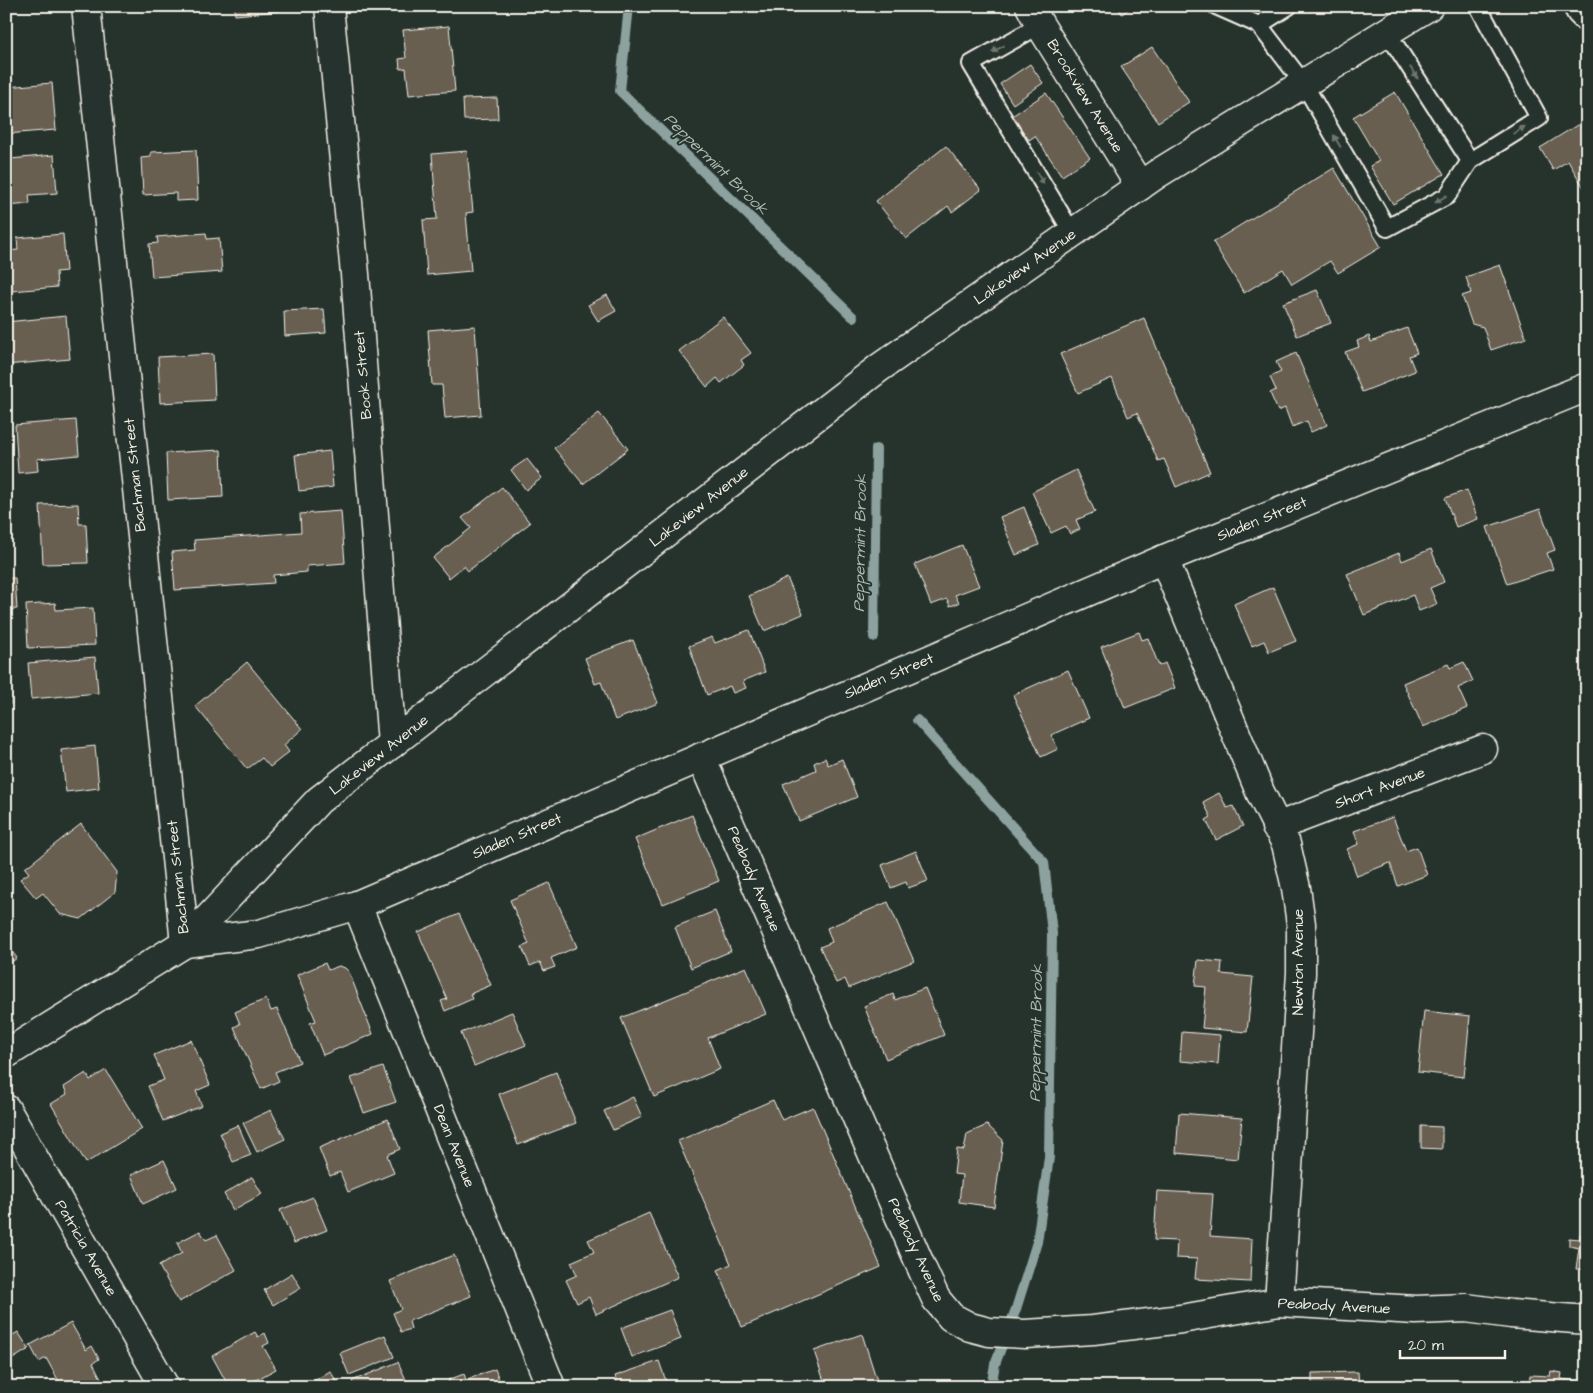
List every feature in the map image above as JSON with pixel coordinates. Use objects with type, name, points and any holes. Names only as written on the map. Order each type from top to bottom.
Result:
[{"type":"street","name":"Bachman Street","points":[[86,6],[185,943]]},
{"type":"street","name":"Book Street","points":[[329,6],[356,284],[392,744]]},
{"type":"street","name":"Lakeview Avenue","points":[[6,1054],[185,943],[319,800],[879,368],[1140,186],[1429,6]]},
{"type":"street","name":"Brookview Avenue","points":[[1035,16],[1140,186]]},
{"type":"street","name":"Sladen Street","points":[[185,943],[259,934],[357,905],[1164,559],[1587,388]]},
{"type":"street","name":"Newton Avenue","points":[[1164,559],[1260,792],[1286,844],[1296,888],[1301,924],[1301,973],[1279,1302]]},
{"type":"street","name":"Short Avenue","points":[[1276,826],[1483,750]]},
{"type":"street","name":"Peabody Avenue","points":[[701,757],[923,1272],[936,1298],[951,1317],[970,1328],[989,1332],[1025,1334],[1093,1330],[1181,1320],[1279,1302],[1416,1310],[1466,1308],[1511,1314],[1587,1320]]},
{"type":"street","name":"Dean Avenue","points":[[357,905],[551,1387]]},
{"type":"street","name":"Patricia Avenue","points":[[6,1109],[165,1387]]},
{"type":"lane","points":[[1216,6],[1259,25],[1304,84],[1387,228],[1447,196],[1470,161],[1539,118],[1478,6]]},
{"type":"lane","points":[[1259,25],[1289,6]]},
{"type":"lane","points":[[1571,6],[1576,15],[1587,26]]},
{"type":"lane","points":[[1035,16],[972,64],[1073,234]]},
{"type":"lane","points":[[1387,32],[1470,161]]},
{"type":"building","points":[[234,6],[280,6],[280,11],[235,15]]},
{"type":"building","points":[[1117,6],[1133,6],[1122,14]]},
{"type":"building","points":[[449,26],[455,91],[409,95],[406,68],[400,69],[399,59],[406,58],[403,30]]},
{"type":"building","points":[[1152,47],[1189,102],[1158,122],[1121,67]]},
{"type":"building","points":[[1030,64],[1043,83],[1013,104],[1000,84]]},
{"type":"building","points":[[52,83],[56,130],[6,134],[6,87]]},
{"type":"building","points":[[1395,92],[1444,174],[1393,204],[1370,166],[1379,161],[1353,117]]},
{"type":"building","points":[[1046,93],[1090,158],[1062,176],[1035,136],[1029,140],[1012,116]]},
{"type":"building","points":[[497,98],[498,119],[464,120],[463,99]]},
{"type":"building","points":[[1587,119],[1587,193],[1568,161],[1553,170],[1540,148]]},
{"type":"building","points":[[946,146],[981,190],[952,212],[948,206],[906,239],[876,201]]},
{"type":"building","points":[[196,150],[198,200],[176,201],[176,193],[143,195],[141,158],[151,157],[151,152]]},
{"type":"building","points":[[467,151],[473,212],[466,213],[471,271],[427,275],[423,220],[437,219],[432,154]]},
{"type":"building","points":[[54,155],[57,193],[29,195],[30,204],[6,206],[6,168],[11,168],[10,159]]},
{"type":"building","points":[[1334,168],[1381,247],[1338,273],[1330,261],[1292,284],[1283,269],[1244,293],[1213,242]]},
{"type":"building","points":[[206,233],[207,239],[219,238],[222,272],[152,277],[149,244],[158,243],[157,237]]},
{"type":"building","points":[[63,234],[66,271],[56,272],[57,287],[12,291],[12,284],[6,285],[6,251],[18,250],[17,238]]},
{"type":"building","points":[[1500,265],[1526,338],[1491,350],[1483,327],[1472,324],[1462,296],[1471,293],[1466,277]]},
{"type":"building","points":[[1317,290],[1331,323],[1297,336],[1283,303]]},
{"type":"building","points":[[607,295],[616,311],[598,321],[588,305]]},
{"type":"building","points":[[324,309],[326,333],[285,336],[284,311]]},
{"type":"building","points":[[66,316],[70,359],[6,365],[6,322]]},
{"type":"building","points":[[723,317],[751,353],[741,360],[744,365],[721,383],[717,378],[707,387],[679,351]]},
{"type":"building","points":[[1144,318],[1210,472],[1176,487],[1164,459],[1158,461],[1137,413],[1128,417],[1112,378],[1078,393],[1060,354]]},
{"type":"building","points":[[475,326],[481,415],[445,418],[442,385],[432,385],[428,330]]},
{"type":"building","points":[[1407,328],[1417,353],[1409,356],[1415,371],[1362,392],[1345,352],[1359,347],[1357,341],[1369,336],[1371,342]]},
{"type":"building","points":[[1296,353],[1327,425],[1311,432],[1307,421],[1292,427],[1285,408],[1278,411],[1270,393],[1276,390],[1270,377],[1281,372],[1276,362]]},
{"type":"building","points":[[213,354],[215,400],[160,403],[158,357]]},
{"type":"building","points":[[599,413],[628,449],[583,484],[554,448]]},
{"type":"building","points":[[76,420],[79,455],[37,459],[38,471],[18,473],[15,425]]},
{"type":"building","points":[[221,450],[223,497],[168,500],[166,453]]},
{"type":"building","points":[[330,451],[333,487],[299,491],[295,455]]},
{"type":"building","points":[[527,459],[542,478],[526,490],[511,470]]},
{"type":"building","points":[[1076,470],[1095,512],[1076,520],[1080,529],[1070,534],[1066,526],[1051,533],[1032,492]]},
{"type":"building","points":[[502,487],[530,523],[468,571],[464,566],[449,578],[433,558],[471,528],[462,518]]},
{"type":"building","points":[[1467,490],[1478,519],[1456,527],[1445,498]]},
{"type":"building","points":[[78,504],[79,524],[86,524],[88,563],[43,564],[40,505]]},
{"type":"building","points":[[1024,507],[1039,545],[1016,555],[1000,517]]},
{"type":"building","points":[[1540,509],[1555,550],[1547,553],[1553,569],[1507,584],[1487,527]]},
{"type":"building","points":[[341,511],[345,563],[307,566],[307,572],[273,575],[274,583],[175,590],[172,552],[195,550],[194,540],[301,532],[300,514]]},
{"type":"building","points":[[962,545],[979,586],[955,595],[959,603],[950,606],[947,599],[931,605],[915,564]]},
{"type":"building","points":[[1431,549],[1444,582],[1430,588],[1437,604],[1419,611],[1413,595],[1364,615],[1347,574],[1399,553],[1402,561]]},
{"type":"building","points":[[6,578],[15,578],[17,609],[6,610]]},
{"type":"building","points":[[787,578],[803,614],[764,631],[749,596]]},
{"type":"building","points":[[1273,587],[1296,641],[1269,652],[1264,641],[1252,646],[1234,604]]},
{"type":"building","points":[[55,603],[56,610],[93,608],[95,645],[28,648],[26,605]]},
{"type":"building","points":[[749,630],[765,672],[743,681],[746,688],[733,693],[730,686],[707,695],[689,646],[712,637],[715,643]]},
{"type":"building","points":[[1139,632],[1142,640],[1148,638],[1159,666],[1165,663],[1175,688],[1125,708],[1101,647]]},
{"type":"building","points":[[633,640],[658,703],[615,720],[601,682],[595,684],[585,658]]},
{"type":"building","points":[[95,657],[98,693],[31,699],[28,663]]},
{"type":"building","points":[[247,662],[302,729],[284,745],[289,752],[270,767],[262,758],[247,769],[195,706]]},
{"type":"building","points":[[1464,662],[1473,681],[1458,688],[1467,708],[1423,727],[1403,683],[1448,664],[1450,668]]},
{"type":"building","points":[[1068,670],[1089,718],[1051,735],[1058,749],[1041,757],[1013,695]]},
{"type":"building","points":[[10,682],[11,704],[6,705],[6,683]]},
{"type":"building","points":[[95,746],[99,788],[66,792],[61,750]]},
{"type":"building","points":[[825,758],[828,765],[842,759],[857,797],[799,821],[783,784],[816,770],[814,763]]},
{"type":"building","points":[[1219,793],[1227,808],[1233,806],[1243,826],[1216,840],[1206,820],[1211,817],[1203,802]]},
{"type":"building","points":[[692,815],[719,881],[663,904],[635,839]]},
{"type":"building","points":[[1393,817],[1406,851],[1417,847],[1427,875],[1398,886],[1390,863],[1357,876],[1347,849],[1359,844],[1354,831]]},
{"type":"building","points":[[81,824],[117,872],[115,892],[81,919],[60,914],[43,893],[36,898],[20,879],[29,873],[25,868]]},
{"type":"building","points":[[916,851],[928,881],[908,888],[906,882],[891,888],[882,865]]},
{"type":"building","points":[[549,883],[577,947],[551,958],[555,967],[544,971],[540,962],[530,966],[522,947],[529,944],[510,900]]},
{"type":"building","points":[[888,902],[914,961],[849,988],[845,979],[836,983],[820,947],[832,942],[827,928]]},
{"type":"building","points":[[715,911],[731,951],[691,968],[675,927]]},
{"type":"building","points":[[459,914],[491,985],[470,994],[472,999],[445,1011],[441,1001],[447,999],[418,932]]},
{"type":"building","points":[[6,944],[17,958],[6,966]]},
{"type":"building","points":[[1198,960],[1222,962],[1221,974],[1253,977],[1247,1032],[1202,1028],[1206,987],[1195,986]]},
{"type":"building","points":[[325,963],[328,970],[339,966],[349,972],[373,1034],[323,1055],[310,1023],[316,1021],[297,975]]},
{"type":"building","points":[[746,967],[766,1014],[708,1038],[720,1069],[654,1097],[621,1018]]},
{"type":"building","points":[[925,988],[944,1035],[886,1059],[864,1006],[893,994],[895,1000]]},
{"type":"building","points":[[266,999],[271,1011],[277,1009],[300,1062],[275,1072],[279,1081],[261,1089],[234,1027],[240,1024],[235,1012]]},
{"type":"building","points":[[1424,1011],[1470,1016],[1464,1077],[1418,1072]]},
{"type":"building","points":[[512,1012],[526,1045],[474,1066],[461,1033]]},
{"type":"building","points":[[1182,1032],[1220,1035],[1218,1064],[1180,1061]]},
{"type":"building","points":[[191,1040],[210,1085],[196,1091],[202,1106],[163,1121],[148,1086],[164,1080],[154,1055]]},
{"type":"building","points":[[383,1067],[396,1102],[364,1113],[351,1078]]},
{"type":"building","points":[[106,1070],[142,1129],[86,1163],[51,1104],[67,1094],[64,1087],[86,1073],[90,1080]]},
{"type":"building","points":[[556,1072],[576,1123],[518,1145],[499,1094]]},
{"type":"building","points":[[633,1097],[642,1117],[613,1130],[604,1111]]},
{"type":"building","points":[[773,1100],[782,1120],[813,1107],[881,1267],[742,1327],[718,1270],[731,1264],[678,1141]]},
{"type":"building","points":[[271,1110],[285,1139],[257,1152],[243,1123]]},
{"type":"building","points":[[1179,1113],[1242,1118],[1238,1159],[1176,1153]]},
{"type":"building","points":[[388,1119],[400,1149],[387,1155],[394,1173],[348,1192],[340,1172],[330,1176],[319,1148]]},
{"type":"building","points":[[238,1125],[251,1155],[233,1162],[220,1133]]},
{"type":"building","points":[[987,1125],[1003,1140],[994,1207],[959,1202],[962,1175],[954,1174],[957,1149],[964,1150],[967,1134]]},
{"type":"building","points":[[1421,1126],[1442,1127],[1442,1149],[1421,1148]]},
{"type":"building","points":[[164,1160],[177,1188],[143,1204],[131,1175]]},
{"type":"building","points":[[252,1177],[262,1194],[233,1210],[224,1194]]},
{"type":"building","points":[[1157,1191],[1213,1194],[1210,1236],[1252,1239],[1250,1282],[1195,1279],[1197,1259],[1176,1258],[1177,1241],[1154,1240]]},
{"type":"building","points":[[313,1197],[327,1230],[294,1243],[280,1210]]},
{"type":"building","points":[[6,1204],[14,1215],[6,1220]]},
{"type":"building","points":[[649,1213],[678,1277],[596,1314],[589,1297],[577,1303],[566,1280],[577,1275],[571,1262],[594,1252],[588,1240]]},
{"type":"building","points":[[200,1231],[206,1240],[217,1235],[236,1270],[179,1302],[159,1266],[182,1253],[177,1243]]},
{"type":"building","points":[[1580,1234],[1587,1235],[1587,1270],[1576,1269],[1579,1248],[1569,1246],[1569,1238],[1580,1239]]},
{"type":"building","points":[[454,1255],[471,1296],[409,1321],[411,1329],[401,1332],[393,1313],[401,1309],[390,1281]]},
{"type":"building","points":[[292,1273],[301,1288],[273,1305],[264,1290]]},
{"type":"building","points":[[670,1310],[681,1339],[632,1357],[621,1328]]},
{"type":"building","points":[[71,1323],[86,1350],[92,1346],[99,1359],[93,1363],[103,1382],[95,1387],[62,1387],[46,1358],[39,1362],[30,1345]]},
{"type":"building","points":[[18,1332],[29,1349],[6,1363],[6,1339]]},
{"type":"building","points":[[255,1332],[258,1337],[265,1333],[269,1343],[263,1346],[276,1369],[243,1387],[229,1387],[212,1356]]},
{"type":"building","points":[[862,1334],[879,1387],[826,1387],[814,1351]]},
{"type":"building","points":[[385,1335],[394,1357],[349,1375],[340,1353]]},
{"type":"building","points":[[659,1361],[668,1387],[619,1387],[615,1376]]},
{"type":"building","points":[[398,1362],[407,1382],[395,1387],[354,1387],[352,1381]]},
{"type":"building","points":[[495,1369],[502,1387],[451,1387],[448,1380],[464,1374],[466,1380]]},
{"type":"building","points":[[330,1371],[340,1386],[305,1387]]},
{"type":"building","points":[[1551,1371],[1562,1373],[1561,1379],[1586,1382],[1585,1387],[1529,1387],[1530,1375],[1550,1376]]},
{"type":"building","points":[[1358,1372],[1359,1387],[1312,1387],[1312,1373]]},
{"type":"waterway","name":"Peppermint Brook","points":[[629,6],[620,91],[853,317]]},
{"type":"waterway","name":"Peppermint Brook","points":[[874,637],[876,449]]},
{"type":"waterway","name":"Peppermint Brook","points":[[917,720],[1044,862],[1052,933],[1049,1157],[1037,1242],[1016,1309],[995,1364],[991,1387]]}]
